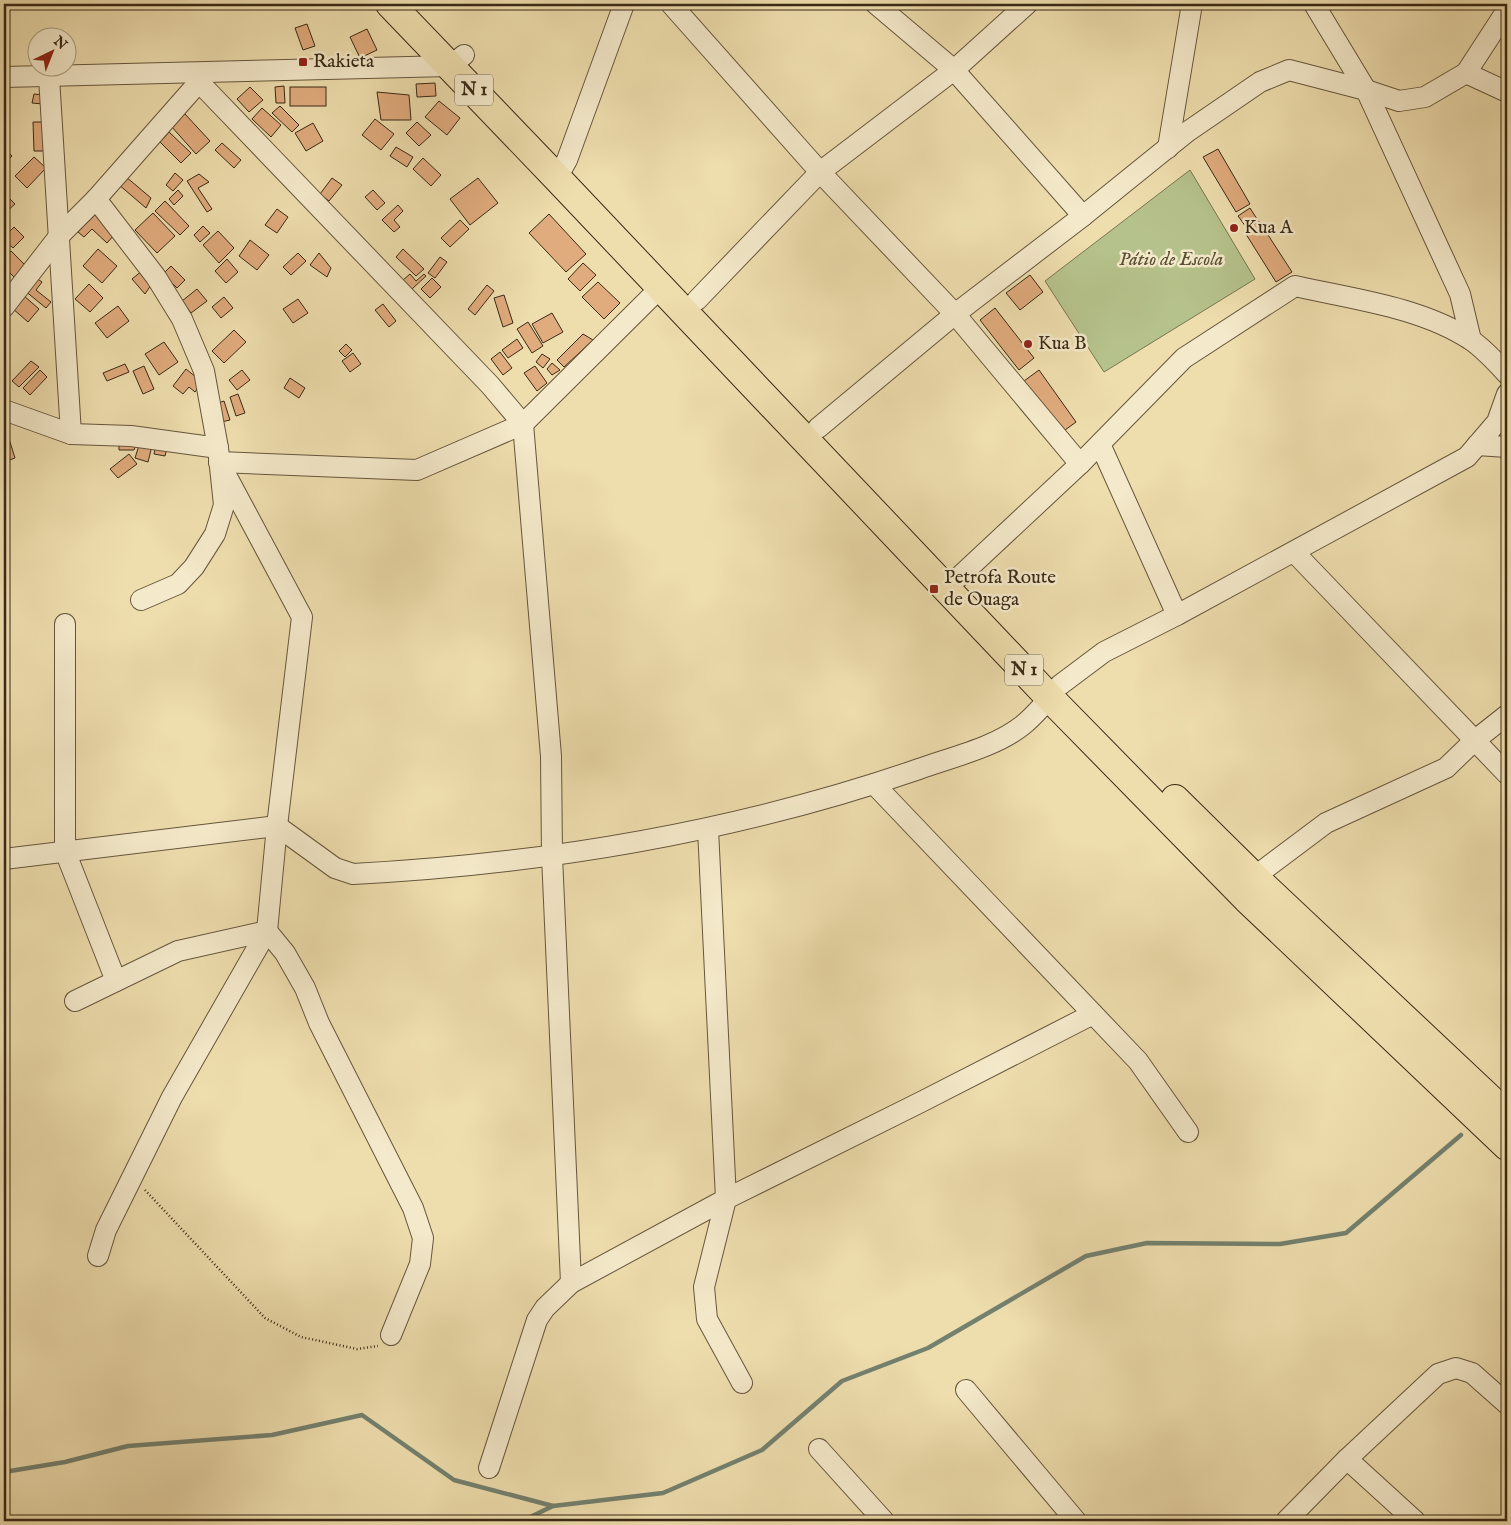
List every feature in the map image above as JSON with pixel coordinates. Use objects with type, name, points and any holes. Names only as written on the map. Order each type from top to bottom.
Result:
[{"type":"highway","name":"N 1","points":[[390,4],[457,60],[562,169],[697,300],[959,577],[988,620]]},
{"type":"highway","name":"N 1","points":[[414,4],[457,60]]},
{"type":"highway","name":"N 1","points":[[562,169],[661,287],[988,620],[1247,898],[1507,1146]]},
{"type":"highway","name":"N 1","points":[[1055,692],[1254,876],[1507,1116]]},
{"type":"street","points":[[562,169],[624,4]]},
{"type":"street","points":[[671,4],[820,172],[956,314],[1080,464]]},
{"type":"street","points":[[876,4],[954,70],[1083,216]]},
{"type":"street","points":[[697,300],[820,172],[954,70],[1027,4]]},
{"type":"street","points":[[1168,148],[1192,4]]},
{"type":"street","points":[[1314,4],[1366,90],[1460,294],[1471,340]]},
{"type":"street","points":[[818,428],[956,314],[1083,216],[1187,132],[1260,82],[1289,70],[1399,100],[1425,97],[1466,73],[1507,10]]},
{"type":"street","points":[[78,77],[200,77],[457,60]]},
{"type":"street","points":[[1466,73],[1507,92]]},
{"type":"street","points":[[4,77],[28,77]]},
{"type":"street","points":[[4,307],[60,235],[96,199],[200,77]]},
{"type":"street","points":[[200,77],[490,385],[523,424],[551,756],[552,856],[571,1283]]},
{"type":"street","points":[[49,78],[71,434]]},
{"type":"street","points":[[96,199],[156,277],[182,319],[204,371],[224,505],[215,534],[194,566],[178,584],[141,600]]},
{"type":"street","points":[[959,577],[1080,464],[1184,358],[1295,286],[1428,318],[1471,340],[1507,374]]},
{"type":"street","points":[[4,410],[71,434],[131,436],[218,455],[417,470],[523,424],[661,287]]},
{"type":"street","points":[[4,859],[277,826],[335,868],[353,874],[552,856],[708,829],[874,784],[995,742],[1023,725],[1055,692],[1104,652],[1178,615],[1467,457],[1497,422],[1507,394]]},
{"type":"street","points":[[1100,444],[1178,615]]},
{"type":"street","points":[[1477,445],[1507,447]]},
{"type":"street","points":[[98,1256],[106,1230],[172,1097],[267,931],[277,826],[302,617],[218,455]]},
{"type":"street","points":[[1294,552],[1507,774]]},
{"type":"street","points":[[65,624],[65,851],[116,981]]},
{"type":"street","points":[[1254,876],[1326,822],[1446,768],[1474,741],[1507,715]]},
{"type":"street","points":[[874,784],[1138,1062],[1188,1132]]},
{"type":"street","points":[[708,829],[726,1199],[704,1287],[707,1319],[742,1383]]},
{"type":"street","points":[[75,1002],[178,951],[267,931]]},
{"type":"street","points":[[267,931],[285,953],[305,988],[319,1023],[414,1208],[423,1238],[420,1264],[391,1335]]},
{"type":"street","points":[[489,1468],[537,1320],[545,1308],[571,1283],[726,1199],[912,1107],[1092,1014]]},
{"type":"street","points":[[1286,1521],[1347,1459],[1438,1374],[1456,1368],[1472,1373],[1507,1404]]},
{"type":"street","points":[[966,1390],[1076,1521]]},
{"type":"street","points":[[819,1449],[884,1521]]},
{"type":"street","points":[[1347,1459],[1416,1521]]},
{"type":"path","points":[[133,1177],[265,1318],[301,1337],[357,1349],[378,1346],[391,1335]]},
{"type":"green space","name":"Pátio de Escola","points":[[1190,170],[1255,279],[1104,372],[1045,281]]},
{"type":"building","points":[[307,24],[315,46],[303,50],[295,28]]},
{"type":"building","points":[[367,29],[377,50],[360,58],[350,37]]},
{"type":"building","points":[[435,83],[436,96],[417,97],[416,84]]},
{"type":"building","points":[[284,86],[285,103],[276,103],[275,87]]},
{"type":"building","points":[[250,87],[263,100],[249,112],[237,99]]},
{"type":"building","points":[[290,87],[326,87],[326,106],[290,106]]},
{"type":"building","points":[[377,92],[409,95],[411,120],[381,120]]},
{"type":"building","points":[[34,94],[44,95],[43,104],[32,103]]},
{"type":"building","points":[[439,101],[460,118],[447,135],[425,117]]},
{"type":"building","points":[[280,106],[299,125],[292,132],[272,113]]},
{"type":"building","points":[[262,108],[281,125],[271,137],[252,119]]},
{"type":"building","points":[[185,114],[210,141],[196,154],[171,126]]},
{"type":"building","points":[[375,119],[394,134],[381,150],[362,135]]},
{"type":"building","points":[[33,122],[45,122],[46,151],[34,151]]},
{"type":"building","points":[[417,122],[431,135],[419,146],[406,133]]},
{"type":"building","points":[[313,123],[323,141],[306,151],[295,133]]},
{"type":"building","points":[[169,132],[191,153],[181,163],[160,142]]},
{"type":"building","points":[[222,143],[241,160],[234,168],[215,150]]},
{"type":"building","points":[[396,147],[413,157],[407,167],[390,156]]},
{"type":"building","points":[[4,148],[12,156],[4,164]]},
{"type":"building","points":[[1218,149],[1250,204],[1236,212],[1203,157]]},
{"type":"building","points":[[34,157],[46,168],[27,188],[15,176]]},
{"type":"building","points":[[423,158],[441,175],[431,186],[413,169]]},
{"type":"building","points":[[175,173],[183,180],[173,191],[166,185]]},
{"type":"building","points":[[199,174],[209,182],[198,188],[212,209],[207,212],[187,181]]},
{"type":"building","points":[[125,176],[151,198],[146,208],[118,184]]},
{"type":"building","points":[[332,178],[342,185],[329,201],[320,194]]},
{"type":"building","points":[[478,178],[498,203],[470,225],[450,199]]},
{"type":"building","points":[[178,190],[183,196],[174,205],[169,199]]},
{"type":"building","points":[[373,190],[385,203],[377,210],[365,197]]},
{"type":"building","points":[[5,194],[15,204],[4,214],[4,196]]},
{"type":"building","points":[[165,201],[189,226],[180,235],[155,211]]},
{"type":"building","points":[[398,205],[403,211],[394,220],[400,227],[394,232],[382,220]]},
{"type":"building","points":[[1250,208],[1257,219],[1246,227],[1238,216]]},
{"type":"building","points":[[277,209],[288,217],[277,233],[265,225]]},
{"type":"building","points":[[153,213],[175,236],[157,253],[135,230]]},
{"type":"building","points":[[549,214],[586,254],[566,272],[529,233]]},
{"type":"building","points":[[95,215],[115,234],[107,243],[92,229],[84,237],[78,232]]},
{"type":"building","points":[[460,220],[469,229],[450,247],[441,238]]},
{"type":"building","points":[[1259,221],[1292,272],[1276,282],[1244,231]]},
{"type":"building","points":[[203,226],[210,233],[200,242],[194,235]]},
{"type":"building","points":[[14,227],[24,237],[13,248],[4,240],[4,237]]},
{"type":"building","points":[[218,231],[234,248],[219,263],[203,245]]},
{"type":"building","points":[[250,240],[269,255],[257,270],[239,256]]},
{"type":"building","points":[[98,249],[117,266],[102,283],[83,266]]},
{"type":"building","points":[[403,249],[424,269],[416,276],[396,257]]},
{"type":"building","points":[[11,251],[28,268],[16,279],[4,267],[4,258]]},
{"type":"building","points":[[298,253],[306,261],[291,275],[283,267]]},
{"type":"building","points":[[319,253],[331,268],[327,277],[310,265]]},
{"type":"building","points":[[440,257],[447,262],[435,278],[428,273]]},
{"type":"building","points":[[227,259],[238,272],[226,283],[215,271]]},
{"type":"building","points":[[583,263],[596,275],[580,291],[568,279]]},
{"type":"building","points":[[171,266],[185,280],[177,288],[163,274]]},
{"type":"building","points":[[143,270],[153,282],[145,294],[132,279]]},
{"type":"building","points":[[410,274],[416,281],[424,274],[426,276],[412,289],[403,280]]},
{"type":"building","points":[[1030,275],[1043,292],[1020,310],[1006,293]]},
{"type":"building","points":[[35,277],[42,282],[36,290],[51,302],[46,308],[24,290]]},
{"type":"building","points":[[432,278],[441,287],[430,298],[421,289]]},
{"type":"building","points":[[598,282],[620,303],[604,319],[582,297]]},
{"type":"building","points":[[89,284],[103,298],[90,312],[75,299]]},
{"type":"building","points":[[487,285],[494,291],[475,315],[468,309]]},
{"type":"building","points":[[197,289],[207,301],[191,313],[182,301]]},
{"type":"building","points":[[23,295],[39,309],[28,322],[12,308]]},
{"type":"building","points":[[504,295],[513,323],[503,327],[494,298]]},
{"type":"building","points":[[224,297],[233,308],[221,318],[212,307]]},
{"type":"building","points":[[298,299],[308,313],[293,323],[283,309]]},
{"type":"building","points":[[383,304],[396,321],[389,327],[375,310]]},
{"type":"building","points":[[118,306],[129,321],[107,338],[95,323]]},
{"type":"building","points":[[995,308],[1034,358],[1019,370],[980,320]]},
{"type":"building","points":[[552,313],[563,332],[543,343],[532,324]]},
{"type":"building","points":[[528,322],[543,346],[532,353],[517,329]]},
{"type":"building","points":[[234,330],[246,342],[224,363],[212,351]]},
{"type":"building","points":[[583,334],[593,340],[564,367],[557,360]]},
{"type":"building","points":[[517,339],[523,348],[508,358],[502,350]]},
{"type":"building","points":[[164,342],[178,362],[159,375],[145,354]]},
{"type":"building","points":[[346,344],[352,350],[345,357],[339,351]]},
{"type":"building","points":[[500,352],[512,368],[503,375],[491,359]]},
{"type":"building","points":[[353,353],[361,364],[350,372],[342,361]]},
{"type":"building","points":[[542,354],[550,359],[543,368],[536,362]]},
{"type":"building","points":[[31,361],[39,367],[19,387],[12,381]]},
{"type":"building","points":[[552,363],[560,370],[552,375],[547,369]]},
{"type":"building","points":[[125,364],[129,372],[107,381],[103,373]]},
{"type":"building","points":[[144,366],[154,389],[143,394],[133,371]]},
{"type":"building","points":[[535,366],[547,383],[537,391],[524,373]]},
{"type":"building","points":[[186,369],[202,382],[195,392],[189,387],[183,394],[173,386]]},
{"type":"building","points":[[40,370],[47,377],[30,395],[23,388]]},
{"type":"building","points":[[242,370],[250,380],[237,390],[229,380]]},
{"type":"building","points":[[1039,370],[1076,422],[1061,433],[1024,381]]},
{"type":"building","points":[[290,378],[305,388],[299,398],[284,388]]},
{"type":"building","points":[[238,394],[245,413],[236,416],[230,397]]},
{"type":"building","points":[[224,401],[230,420],[221,422],[215,404]]},
{"type":"building","points":[[4,426],[15,458],[4,462]]},
{"type":"building","points":[[119,439],[138,439],[134,450],[119,450]]},
{"type":"building","points":[[141,439],[153,442],[148,462],[135,458]]},
{"type":"building","points":[[156,443],[167,448],[165,456],[154,454]]},
{"type":"building","points":[[129,454],[137,464],[118,478],[110,469]]},
{"type":"waterway","points":[[522,1521],[553,1506],[663,1493],[762,1450],[842,1381],[928,1348],[1086,1256],[1147,1243],[1280,1244],[1346,1233],[1461,1135]]},
{"type":"waterway","points":[[4,1472],[65,1462],[128,1446],[272,1435],[362,1415],[454,1480],[553,1506]]},
{"type":"place","name":"Rakieta","points":[[303,62]]},
{"type":"place","name":"Kua A","points":[[1234,228]]},
{"type":"place","name":"Kua B","points":[[1028,344]]},
{"type":"place","name":"Petrofa Route de Ouaga","points":[[934,589]]}]
